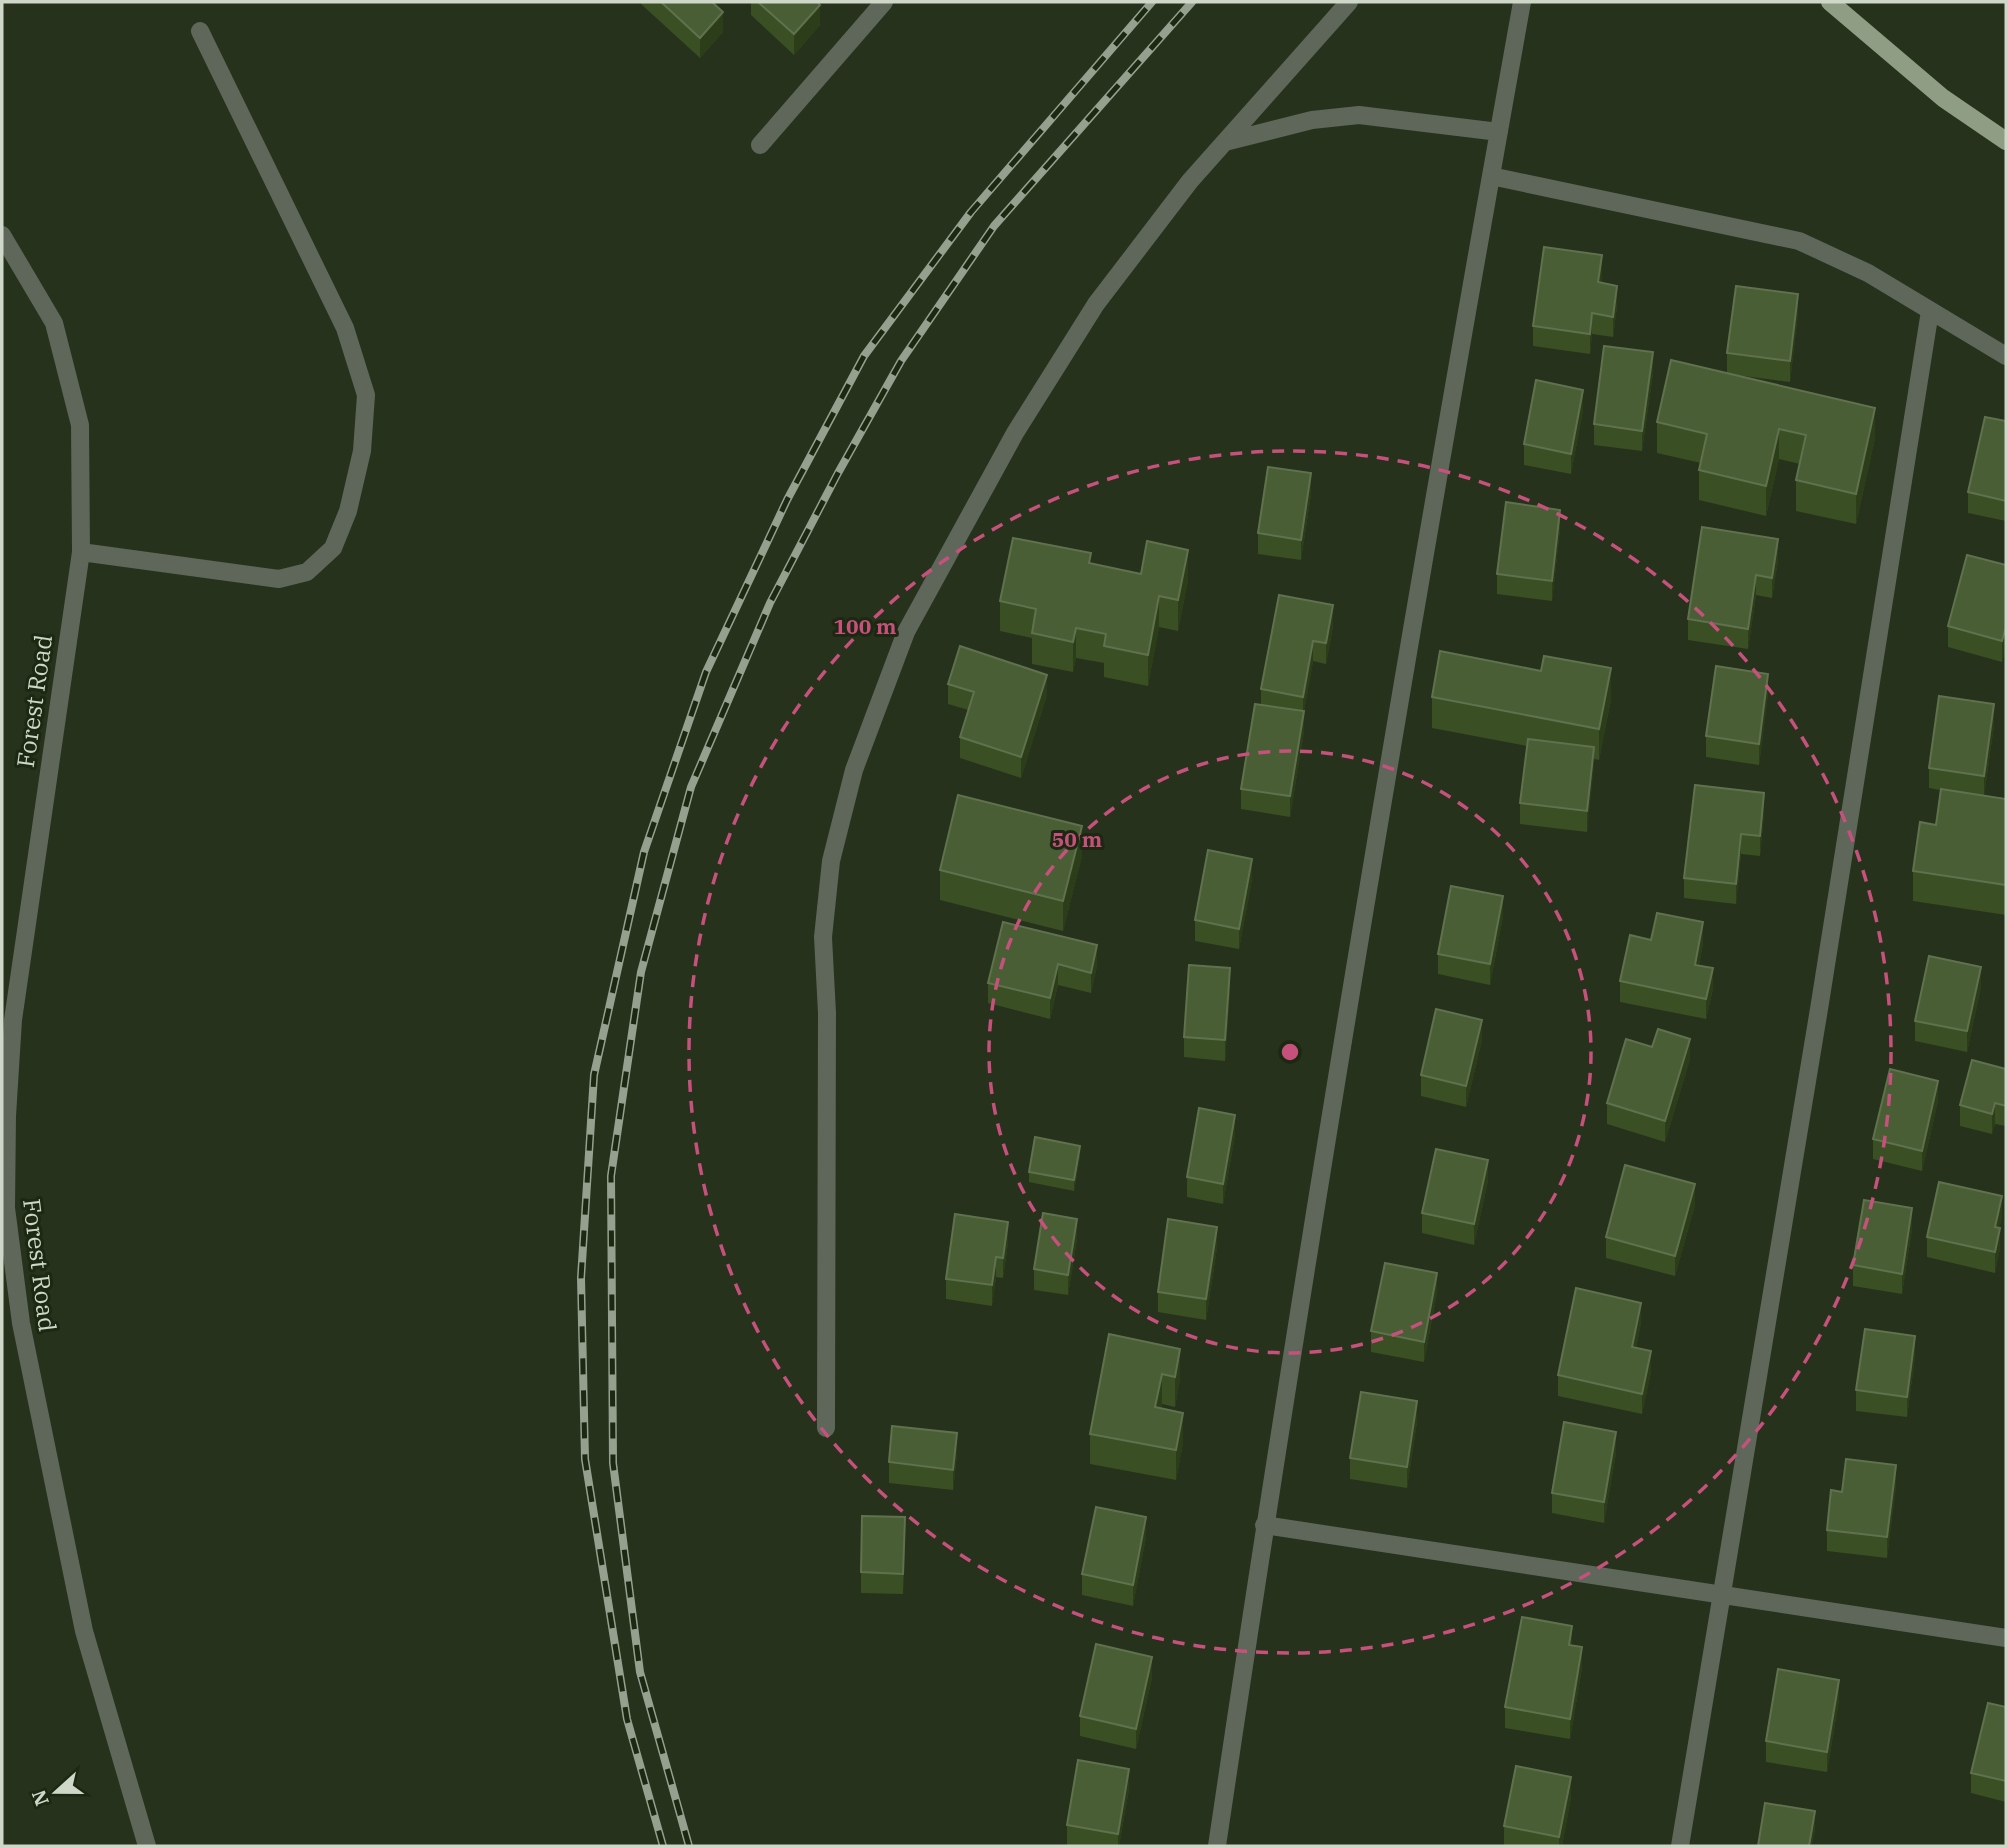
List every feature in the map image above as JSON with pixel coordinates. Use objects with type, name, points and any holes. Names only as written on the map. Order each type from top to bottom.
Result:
[{"type":"main road","points":[[1830,2],[1943,98],[2006,141]]},
{"type":"street","points":[[760,145],[884,2]]},
{"type":"street","points":[[826,1427],[827,1013],[823,937],[831,861],[854,770],[906,632],[1015,433],[1096,304],[1190,181],[1349,2]]},
{"type":"street","points":[[1217,1846],[1264,1525],[1490,176],[1522,2]]},
{"type":"street","points":[[81,552],[279,579],[307,572],[334,548],[348,511],[362,451],[366,395],[345,328],[201,31]]},
{"type":"street","points":[[1224,142],[1312,120],[1359,115],[1499,132]]},
{"type":"street","points":[[1490,176],[1799,241],[1868,273],[2006,356]]},
{"type":"street","name":"Forest Road","points":[[2,235],[54,323],[80,425],[81,552],[13,1020],[7,1116],[6,1208],[21,1323],[85,1630],[148,1846]]},
{"type":"street","points":[[1679,1846],[1819,1009],[1930,311]]},
{"type":"street","points":[[1264,1525],[1720,1592],[2006,1638]]},
{"type":"building","points":[[661,2],[712,2],[723,12],[700,38]]},
{"type":"building","points":[[758,2],[817,2],[820,5],[794,34]]},
{"type":"building","points":[[1544,247],[1602,255],[1598,282],[1617,286],[1613,317],[1592,313],[1590,334],[1533,326]]},
{"type":"building","points":[[1736,286],[1798,294],[1790,361],[1727,353]]},
{"type":"building","points":[[1604,346],[1653,352],[1642,431],[1594,424]]},
{"type":"building","points":[[1671,360],[1875,408],[1856,494],[1796,480],[1806,435],[1779,429],[1766,486],[1699,470],[1707,434],[1657,422]]},
{"type":"building","points":[[1536,380],[1583,390],[1571,454],[1524,444]]},
{"type":"building","points":[[1985,417],[2006,421],[2006,501],[1968,492]]},
{"type":"building","points":[[1268,467],[1311,473],[1301,540],[1258,533]]},
{"type":"building","points":[[1506,502],[1560,510],[1552,581],[1497,574]]},
{"type":"building","points":[[1702,527],[1778,539],[1772,578],[1756,575],[1748,629],[1688,619]]},
{"type":"building","points":[[1013,538],[1091,553],[1089,563],[1141,574],[1147,541],[1188,550],[1178,600],[1159,596],[1148,655],[1104,646],[1106,634],[1076,628],[1073,642],[1032,633],[1036,609],[1000,601]]},
{"type":"building","points":[[1967,555],[2006,565],[2006,627],[2002,641],[1948,626]]},
{"type":"building","points":[[1279,595],[1333,605],[1326,643],[1313,641],[1303,697],[1261,689]]},
{"type":"building","points":[[960,646],[1047,675],[1021,757],[960,737],[974,692],[948,684]]},
{"type":"building","points":[[1440,651],[1541,671],[1544,656],[1611,668],[1599,729],[1432,697]]},
{"type":"building","points":[[1716,666],[1768,674],[1759,744],[1706,736]]},
{"type":"building","points":[[1939,696],[1994,704],[1984,776],[1929,768]]},
{"type":"building","points":[[1255,704],[1304,711],[1290,796],[1241,789]]},
{"type":"building","points":[[1528,739],[1594,747],[1587,811],[1520,803]]},
{"type":"building","points":[[1695,785],[1764,793],[1760,836],[1741,834],[1736,884],[1684,878]]},
{"type":"building","points":[[1941,789],[2006,799],[2006,885],[1913,871],[1920,822],[1936,825]]},
{"type":"building","points":[[958,795],[1082,826],[1063,901],[940,870]]},
{"type":"building","points":[[1208,850],[1252,859],[1239,929],[1195,920]]},
{"type":"building","points":[[1451,886],[1503,896],[1490,964],[1438,954]]},
{"type":"building","points":[[1657,913],[1703,922],[1695,965],[1713,968],[1706,999],[1620,981],[1630,935],[1651,940]]},
{"type":"building","points":[[1003,922],[1097,945],[1091,973],[1058,964],[1050,998],[988,983]]},
{"type":"building","points":[[1929,956],[1981,967],[1967,1031],[1915,1021]]},
{"type":"building","points":[[1189,965],[1230,968],[1225,1040],[1184,1037]]},
{"type":"building","points":[[1436,1009],[1482,1020],[1466,1086],[1421,1075]]},
{"type":"building","points":[[1658,1029],[1690,1039],[1665,1121],[1607,1103],[1626,1039],[1652,1047]]},
{"type":"building","points":[[1972,1060],[2006,1069],[2006,1106],[1995,1103],[1992,1114],[1960,1105]]},
{"type":"building","points":[[1890,1069],[1938,1081],[1922,1151],[1873,1139]]},
{"type":"building","points":[[1199,1108],[1235,1115],[1223,1184],[1187,1177]]},
{"type":"building","points":[[1035,1137],[1080,1146],[1074,1180],[1029,1172]]},
{"type":"building","points":[[1436,1149],[1488,1160],[1474,1224],[1422,1213]]},
{"type":"building","points":[[1625,1165],[1695,1184],[1675,1256],[1606,1237]]},
{"type":"building","points":[[1939,1182],[2002,1196],[1995,1227],[2000,1228],[1995,1252],[1927,1237]]},
{"type":"building","points":[[1864,1200],[1912,1208],[1902,1274],[1853,1265]]},
{"type":"building","points":[[1043,1213],[1077,1219],[1068,1275],[1034,1269]]},
{"type":"building","points":[[955,1214],[1008,1222],[1003,1258],[996,1257],[992,1285],[946,1279]]},
{"type":"building","points":[[1168,1219],[1217,1227],[1206,1299],[1158,1292]]},
{"type":"building","points":[[1385,1263],[1437,1273],[1424,1342],[1371,1331]]},
{"type":"building","points":[[1576,1288],[1641,1303],[1632,1347],[1651,1351],[1642,1394],[1558,1375]]},
{"type":"building","points":[[1865,1329],[1915,1336],[1907,1397],[1856,1390]]},
{"type":"building","points":[[1109,1334],[1180,1349],[1175,1377],[1162,1374],[1155,1407],[1183,1413],[1176,1450],[1090,1434]]},
{"type":"building","points":[[1361,1392],[1417,1401],[1407,1467],[1350,1458]]},
{"type":"building","points":[[1564,1422],[1616,1432],[1604,1502],[1552,1493]]},
{"type":"building","points":[[892,1426],[957,1433],[953,1470],[889,1462]]},
{"type":"building","points":[[1846,1459],[1896,1465],[1887,1537],[1827,1530],[1831,1490],[1842,1492]]},
{"type":"building","points":[[1096,1507],[1146,1517],[1133,1585],[1082,1574]]},
{"type":"building","points":[[862,1516],[905,1517],[903,1574],[861,1572]]},
{"type":"building","points":[[1522,1617],[1572,1626],[1569,1645],[1582,1647],[1570,1719],[1505,1707]]},
{"type":"building","points":[[1096,1644],[1152,1657],[1136,1729],[1080,1716]]},
{"type":"building","points":[[1778,1669],[1839,1680],[1827,1752],[1766,1741]]},
{"type":"building","points":[[1988,1703],[2006,1707],[2006,1781],[1971,1773]]},
{"type":"building","points":[[1078,1760],[1129,1769],[1118,1834],[1067,1825]]},
{"type":"building","points":[[1516,1766],[1571,1777],[1559,1837],[1504,1826]]},
{"type":"building","points":[[1765,1803],[1815,1811],[1809,1846],[1758,1846]]},
{"type":"railway","points":[[663,1846],[627,1719],[585,1459],[581,1278],[594,1075],[644,852],[706,672],[787,500],[864,356],[971,212],[1152,2]]},
{"type":"railway","points":[[689,1846],[640,1672],[613,1463],[611,1176],[641,972],[691,787],[770,603],[901,361],[994,226],[1192,2]]}]
